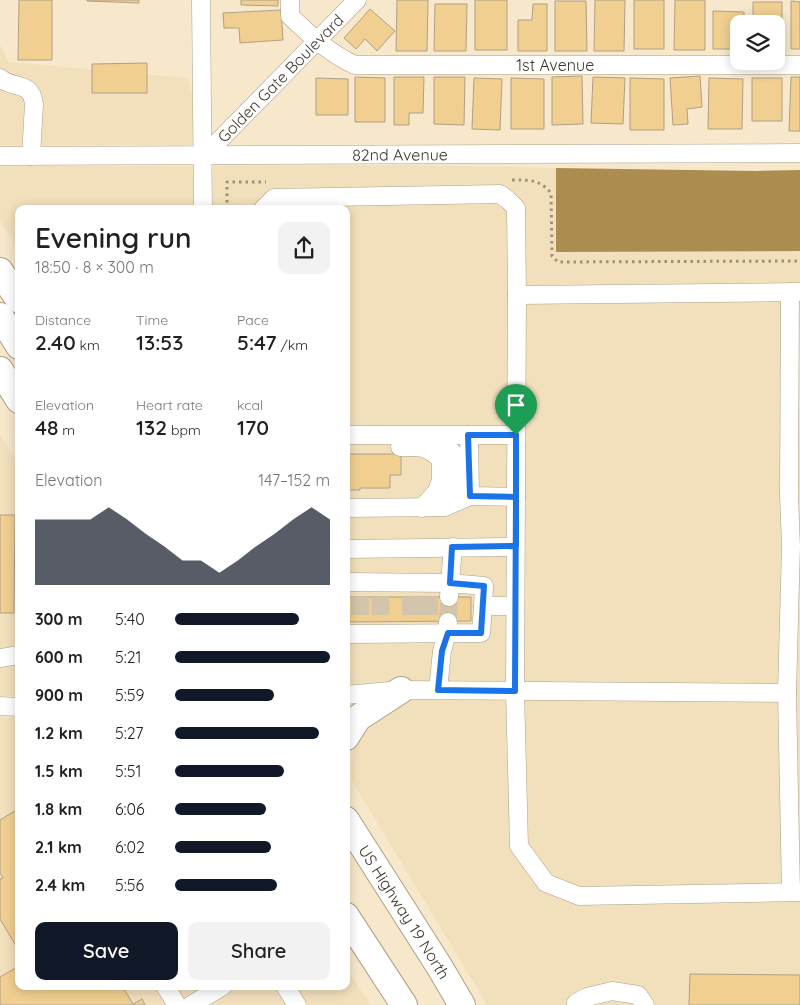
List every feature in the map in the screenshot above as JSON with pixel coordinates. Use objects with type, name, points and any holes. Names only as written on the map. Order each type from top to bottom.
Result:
[{"type":"highway","points":[[0,271],[15,294]]},
{"type":"highway","points":[[0,316],[15,340]]},
{"type":"highway","points":[[0,370],[15,394]]},
{"type":"highway","points":[[350,731],[358,718],[401,690]]},
{"type":"highway","name":"US Highway 19 North","points":[[350,825],[462,1005]]},
{"type":"highway","points":[[350,922],[404,1005]]},
{"type":"street","points":[[201,0],[204,205]]},
{"type":"street","name":"1st Avenue","points":[[290,0],[290,16],[317,41],[341,59],[355,65],[800,65]]},
{"type":"street","name":"Golden Gate Boulevard","points":[[204,156],[357,0]]},
{"type":"street","points":[[0,78],[4,81],[24,86],[30,90],[33,96],[31,156]]},
{"type":"street","name":"82nd Avenue","points":[[0,156],[800,154]]},
{"type":"street","points":[[267,205],[274,198],[500,194],[516,208],[515,691],[519,846],[546,883],[579,896],[796,892],[787,692],[791,546],[789,495],[795,292],[517,295]]},
{"type":"street","points":[[350,435],[516,435]]},
{"type":"street","points":[[468,435],[470,496]]},
{"type":"street","points":[[350,447],[421,447],[433,452],[440,460],[441,480],[436,491],[422,508]]},
{"type":"street","points":[[350,508],[445,507],[470,496],[516,497]]},
{"type":"street","points":[[350,549],[516,546]]},
{"type":"street","points":[[449,590],[452,547]]},
{"type":"street","points":[[355,587],[380,590],[449,590],[484,586],[481,633],[448,627],[397,627],[356,630]]},
{"type":"street","points":[[484,606],[515,606]]},
{"type":"street","points":[[438,690],[442,651],[448,627]]},
{"type":"street","points":[[0,658],[15,656]]},
{"type":"street","points":[[350,695],[401,690],[787,692]]},
{"type":"street","points":[[0,706],[15,706]]},
{"type":"street","points":[[167,990],[176,1005]]},
{"type":"street","points":[[191,1005],[216,990]]},
{"type":"street","points":[[288,990],[297,1005]]},
{"type":"street","points":[[576,1004],[587,998],[612,991],[638,995],[645,1005]]},
{"type":"path","points":[[227,182],[227,205]]},
{"type":"shaded area","points":[[0,45],[9,62],[188,78],[194,104],[194,145],[0,145]]},
{"type":"shaded area","points":[[409,165],[556,168],[556,252],[800,251],[800,1005],[487,1005],[352,781],[351,768],[354,744],[365,726],[414,694],[405,676],[354,709],[350,714],[350,205],[213,205],[213,166]]},
{"type":"shaded area","points":[[0,166],[194,166],[194,205],[15,205],[15,245],[0,221]]},
{"type":"shaded area","points":[[556,168],[800,170],[800,251],[556,252]]},
{"type":"shaded area","points":[[0,435],[15,458],[15,696],[0,696]]},
{"type":"shaded area","points":[[0,717],[15,717],[15,990],[350,990],[350,975],[371,1005],[0,1005]]},
{"type":"building","points":[[19,0],[52,0],[52,60],[18,60]]},
{"type":"building","points":[[139,0],[139,3],[87,1]]},
{"type":"building","points":[[241,0],[278,0],[278,6],[241,5]]},
{"type":"building","points":[[397,0],[428,0],[427,51],[396,51]]},
{"type":"building","points":[[475,0],[507,0],[507,50],[475,50]]},
{"type":"building","points":[[595,0],[625,0],[624,51],[594,51]]},
{"type":"building","points":[[634,0],[664,0],[664,49],[634,49]]},
{"type":"building","points":[[675,0],[705,0],[705,50],[674,50]]},
{"type":"building","points":[[555,1],[586,1],[587,51],[555,51]]},
{"type":"building","points":[[791,1],[800,2],[800,49],[791,49]]},
{"type":"building","points":[[753,2],[782,2],[782,15],[753,15]]},
{"type":"building","points":[[435,4],[467,4],[466,51],[434,51]]},
{"type":"building","points":[[533,4],[547,4],[547,51],[518,51],[518,20],[532,20]]},
{"type":"building","points":[[370,9],[395,31],[377,51],[365,39],[356,49],[344,38]]},
{"type":"building","points":[[281,10],[283,40],[240,43],[239,28],[224,28],[223,13]]},
{"type":"building","points":[[713,11],[744,12],[744,15],[730,15],[730,49],[713,49]]},
{"type":"building","points":[[147,63],[147,93],[92,93],[92,64]]},
{"type":"building","points":[[582,76],[583,124],[552,125],[552,77]]},
{"type":"building","points":[[700,76],[702,107],[687,109],[688,124],[673,125],[670,78]]},
{"type":"building","points":[[355,77],[385,78],[385,122],[355,122]]},
{"type":"building","points":[[394,77],[424,77],[423,113],[409,113],[409,125],[394,125]]},
{"type":"building","points":[[434,77],[465,77],[464,125],[434,124]]},
{"type":"building","points":[[593,77],[625,78],[623,124],[591,123]]},
{"type":"building","points":[[791,77],[800,77],[800,131],[789,131]]},
{"type":"building","points":[[316,78],[348,79],[348,115],[316,115]]},
{"type":"building","points":[[474,78],[502,79],[500,130],[472,129]]},
{"type":"building","points":[[511,78],[544,79],[544,129],[511,129]]},
{"type":"building","points":[[630,78],[664,79],[664,130],[630,130]]},
{"type":"building","points":[[709,78],[743,79],[742,129],[708,129]]},
{"type":"building","points":[[752,78],[782,78],[782,121],[752,121]]},
{"type":"building","points":[[350,454],[401,454],[401,475],[390,475],[390,488],[360,488],[360,490],[350,490]]},
{"type":"building","points":[[0,515],[15,515],[14,613],[0,613]]},
{"type":"building","points":[[350,597],[471,597],[471,621],[350,622]]},
{"type":"building","points":[[15,811],[15,944],[0,919],[0,879],[3,878],[0,873],[0,820]]},
{"type":"building","points":[[15,968],[15,990],[124,990],[133,1004],[142,999],[145,1005],[0,1005],[0,977]]},
{"type":"building","points":[[690,974],[800,975],[800,1005],[689,1005]]},
{"type":"tunnel","points":[[360,597],[360,621]]},
{"type":"tunnel","points":[[380,597],[381,621]]},
{"type":"tunnel","points":[[411,597],[411,621]]},
{"type":"tunnel","points":[[429,597],[429,621]]},
{"type":"tunnel","points":[[448,621],[449,597]]},
{"type":"route","points":[[516,435],[468,435],[470,496],[516,497],[515,691],[438,690],[442,651],[448,633],[481,633],[484,606],[484,586],[450,583],[452,547],[516,546],[516,497],[516,435]]}]
